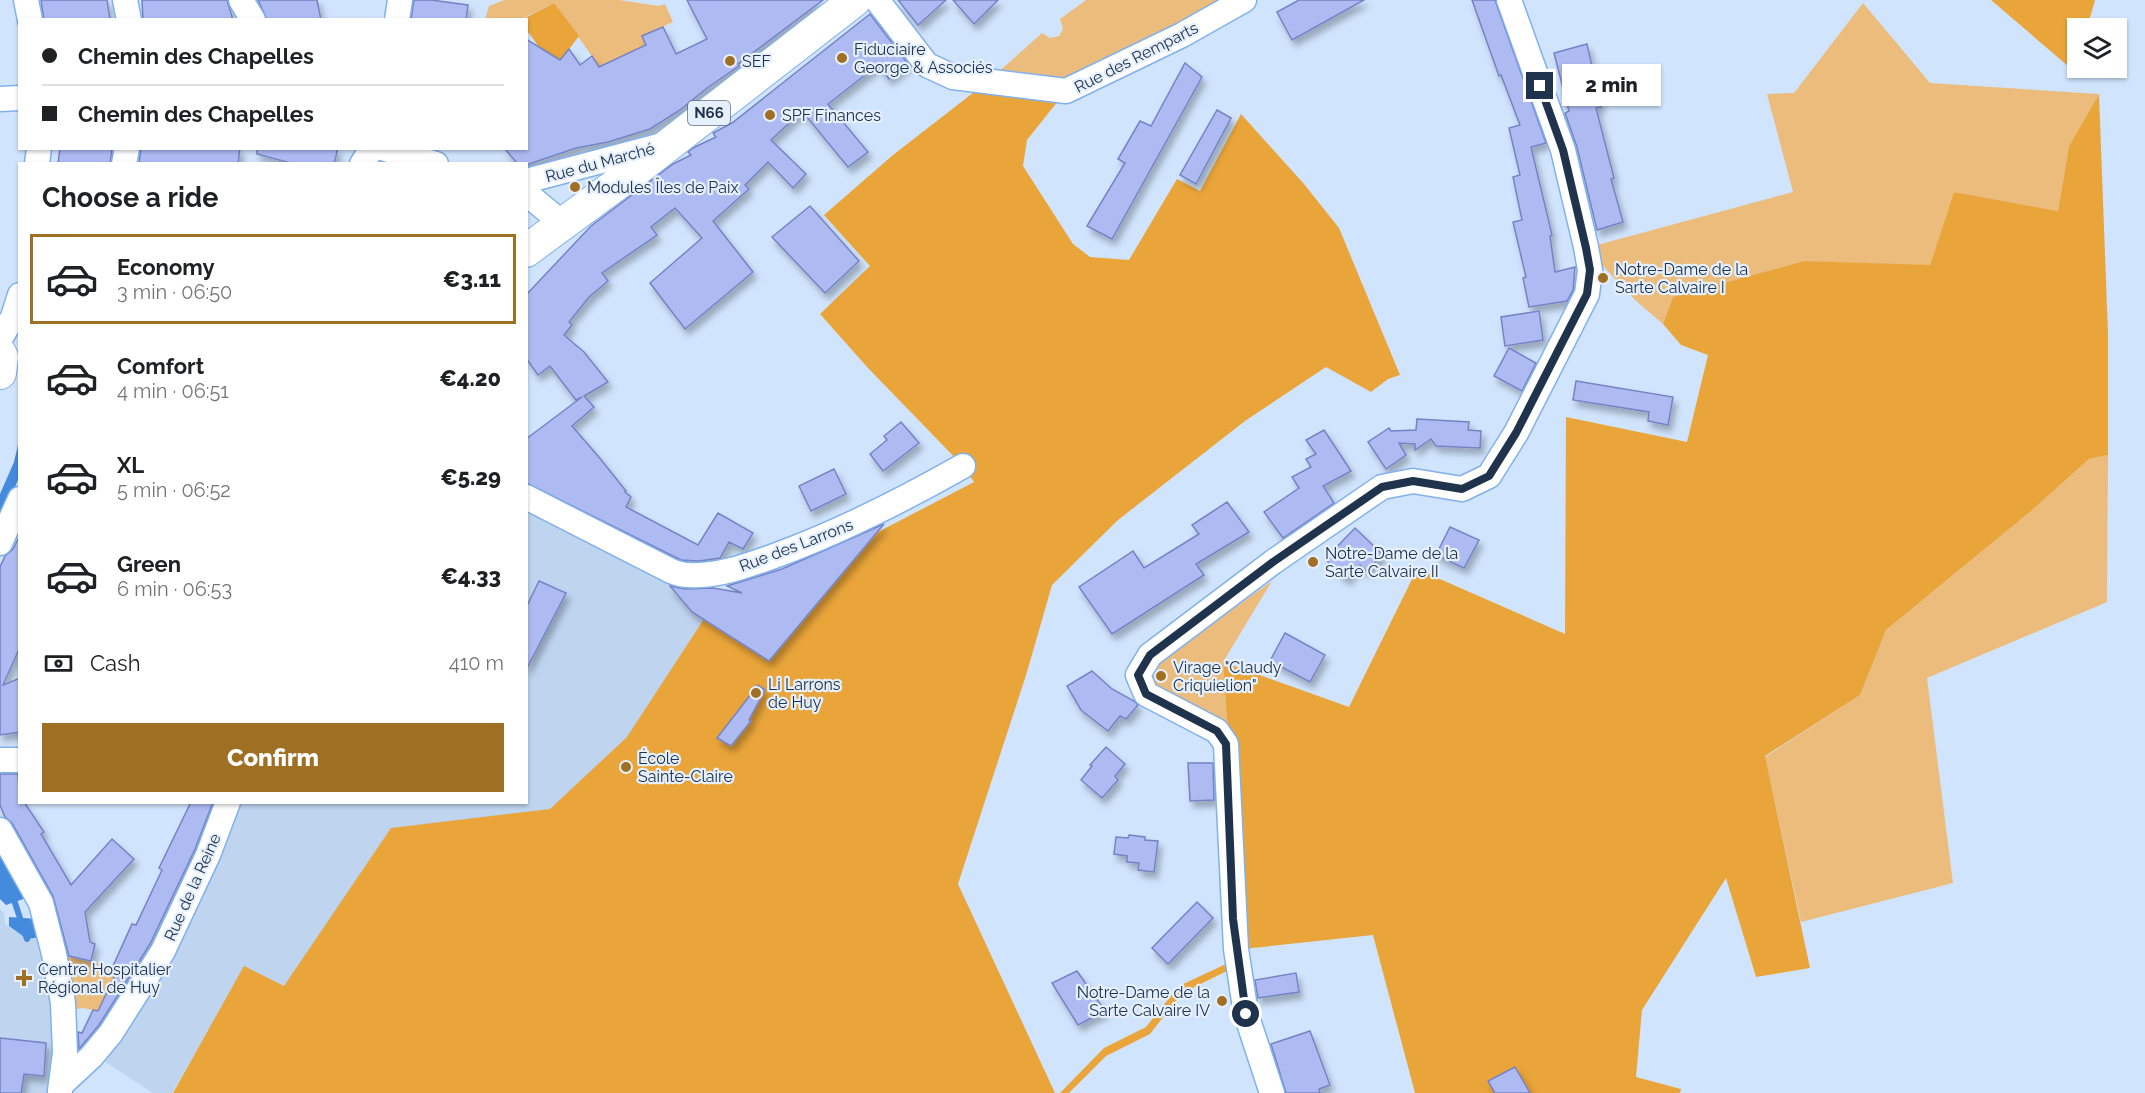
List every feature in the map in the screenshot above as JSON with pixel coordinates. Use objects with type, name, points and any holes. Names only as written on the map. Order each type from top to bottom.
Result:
[{"type":"main road","name":"Rue du Marché","points":[[563,224],[673,142],[855,0]]},
{"type":"main road","name":"N66","points":[[528,250],[563,224]]},
{"type":"main road","points":[[0,387],[18,390]]},
{"type":"street","points":[[26,0],[30,18]]},
{"type":"street","points":[[125,0],[129,18]]},
{"type":"street","points":[[241,0],[252,18]]},
{"type":"street","points":[[397,18],[400,0]]},
{"type":"street","name":"Rue des Remparts","points":[[877,0],[927,65],[954,77],[1066,91],[1182,35],[1244,0]]},
{"type":"street","points":[[1272,1093],[1246,1014],[1236,949],[1226,744],[1217,731],[1146,694],[1138,675],[1150,655],[1273,562],[1382,487],[1413,481],[1462,489],[1489,476],[1516,433],[1587,294],[1590,270],[1563,150],[1509,0]]},
{"type":"street","points":[[0,99],[18,98]]},
{"type":"street","name":"Rue du Marché","points":[[528,180],[673,142]]},
{"type":"street","points":[[385,150],[428,162]]},
{"type":"street","points":[[528,195],[563,224]]},
{"type":"street","points":[[4,357],[18,301]]},
{"type":"street","name":"Rue des Larrons","points":[[528,498],[670,571],[686,576],[749,565],[823,538],[895,504],[963,466]]},
{"type":"street","points":[[0,542],[18,503]]},
{"type":"street","points":[[0,760],[18,760]]},
{"type":"street","name":"Rue de la Reine","points":[[61,1088],[111,1033],[163,951],[208,855],[227,804]]},
{"type":"street","points":[[0,830],[41,903],[44,913],[63,1003],[65,1053],[61,1088]]},
{"type":"shaded area","points":[[504,0],[619,0],[659,6],[665,4],[673,22],[642,36],[646,45],[601,69],[554,3],[523,18],[486,18],[489,6]]},
{"type":"shaded area","points":[[1086,0],[1244,0],[1066,91],[987,82],[1042,33],[1050,38],[1059,36],[1063,29],[1060,19]]},
{"type":"shaded area","points":[[1991,0],[2095,0],[2090,18],[2067,18],[2067,65]]},
{"type":"shaded area","points":[[554,3],[579,36],[557,65],[550,54],[539,47],[528,34],[528,18],[525,18]]},
{"type":"shaded area","points":[[1863,3],[1930,83],[2099,94],[2069,146],[2058,211],[1954,192],[1930,266],[1804,261],[1673,297],[1663,324],[1635,300],[1586,248],[1793,192],[1767,94],[1794,93]]},
{"type":"shaded area","points":[[987,82],[1066,91],[1027,140],[1023,166],[1073,244],[1090,257],[1129,260],[1177,179],[1200,191],[1241,114],[1304,184],[1339,228],[1400,375],[1388,379],[1371,392],[1326,367],[1245,421],[1118,520],[1052,585],[1027,672],[958,884],[1055,1093],[173,1093],[244,966],[284,986],[391,828],[550,809],[627,737],[704,619],[769,661],[878,532],[974,482],[963,466],[868,368],[820,314],[870,266],[824,215],[893,155]]},
{"type":"shaded area","points":[[2099,94],[2108,334],[2108,455],[2089,459],[2031,511],[1886,630],[1860,695],[1765,756],[1810,968],[1756,977],[1726,878],[1642,1010],[1636,1077],[1681,1089],[1680,1093],[1415,1093],[1373,935],[1243,949],[1237,756],[1227,721],[1223,662],[1349,707],[1417,569],[1565,634],[1566,417],[1687,442],[1708,355],[1681,345],[1663,324],[1673,297],[1804,261],[1930,265],[1954,192],[2058,211],[2069,146]]},
{"type":"shaded area","points":[[2108,455],[2107,602],[1927,678],[1953,883],[1801,922],[1765,757],[1860,695],[1886,630],[2031,511],[2089,459]]},
{"type":"shaded area","name":"École Sainte-Claire","points":[[528,510],[666,580],[692,612],[769,661],[275,1067],[209,1029],[172,1093],[153,1093],[101,1059],[236,804],[528,804]]},
{"type":"shaded area","points":[[1272,581],[1223,662],[1227,723],[1155,687],[1153,673],[1157,663]]},
{"type":"shaded area","name":"Centre Hospitalier Régional de Huy","points":[[0,909],[4,913],[5,924],[27,938],[41,937],[54,1018],[55,1069],[49,1093],[0,1093]]},
{"type":"shaded area","points":[[62,955],[118,968],[98,1011],[83,1008],[71,1010]]},
{"type":"shaded area","points":[[1228,963],[1229,970],[1182,993],[1150,1034],[1106,1056],[1069,1093],[1060,1093],[1104,1048],[1146,1027],[1179,986]]},
{"type":"water","points":[[18,445],[18,480],[0,525],[0,494],[14,462]]},
{"type":"water","points":[[0,849],[29,897],[6,905],[0,899]]},
{"type":"water","points":[[9,917],[38,919],[41,937],[27,939],[9,926]]},
{"type":"building","points":[[41,0],[107,0],[110,18],[44,18]]},
{"type":"building","points":[[142,0],[227,0],[232,18],[143,18]]},
{"type":"building","points":[[258,0],[317,0],[321,18],[266,18]]},
{"type":"building","points":[[414,0],[468,5],[466,18],[411,18]]},
{"type":"building","points":[[687,0],[823,0],[680,110],[650,129],[608,142],[576,148],[528,164],[528,162],[516,162],[506,150],[528,150],[528,40],[560,60],[569,49],[580,65],[592,56],[599,67],[646,45],[642,36],[663,27],[676,54],[707,39]]},
{"type":"building","points":[[898,0],[946,0],[918,25]]},
{"type":"building","points":[[953,0],[998,0],[974,24]]},
{"type":"building","points":[[1299,0],[1364,0],[1292,40],[1277,12]]},
{"type":"building","points":[[1472,0],[1495,0],[1546,143],[1531,147],[1552,235],[1550,236],[1555,272],[1575,267],[1573,290],[1567,301],[1529,307],[1523,278],[1526,277],[1513,222],[1522,220],[1513,177],[1520,175],[1509,128],[1520,125],[1501,75],[1499,76]]},
{"type":"building","points":[[870,14],[908,64],[889,79],[878,65],[828,104],[868,152],[848,167],[802,111],[771,140],[806,174],[793,188],[768,162],[745,185],[749,189],[713,221],[753,272],[685,329],[650,283],[702,238],[675,208],[651,227],[657,235],[602,273],[608,281],[589,297],[569,322],[572,325],[564,335],[584,352],[608,382],[584,396],[594,407],[572,426],[631,497],[626,507],[698,545],[718,513],[753,533],[743,549],[729,542],[720,558],[699,561],[681,560],[528,484],[528,438],[582,397],[576,400],[550,366],[538,375],[528,361],[528,293],[591,226],[673,164],[691,155],[688,152],[693,148],[716,137],[713,133],[732,123]]},
{"type":"building","points":[[1587,44],[1601,107],[1596,108],[1623,222],[1597,230],[1577,147],[1565,113],[1569,111],[1554,53]]},
{"type":"building","points":[[1185,63],[1202,77],[1112,239],[1087,226],[1125,163],[1118,159],[1140,121],[1151,126]]},
{"type":"building","points":[[1217,110],[1231,118],[1196,184],[1180,175]]},
{"type":"building","points":[[60,150],[112,150],[110,162],[58,162]]},
{"type":"building","points":[[141,150],[240,150],[238,162],[139,162]]},
{"type":"building","points":[[257,150],[338,150],[334,162],[287,162],[257,154]]},
{"type":"building","points":[[810,206],[859,261],[825,293],[772,237]]},
{"type":"building","points":[[1539,311],[1543,340],[1505,346],[1501,317]]},
{"type":"building","points":[[1509,348],[1536,363],[1522,391],[1494,376]]},
{"type":"building","points":[[1576,381],[1673,397],[1668,425],[1648,421],[1649,412],[1573,400]]},
{"type":"building","points":[[1417,419],[1469,422],[1468,430],[1481,431],[1480,448],[1436,446],[1431,439],[1415,450],[1415,444],[1399,443],[1406,455],[1386,469],[1368,442],[1389,428],[1391,431],[1416,430]]},
{"type":"building","points":[[901,422],[919,443],[883,471],[870,454],[887,440],[884,436]]},
{"type":"building","points":[[1324,430],[1351,471],[1323,486],[1334,503],[1283,538],[1264,512],[1299,488],[1292,477],[1311,467],[1306,459],[1316,454],[1306,440]]},
{"type":"building","points":[[834,469],[846,494],[811,511],[799,486]]},
{"type":"building","points":[[1227,502],[1249,532],[1196,564],[1204,575],[1112,634],[1079,587],[1133,551],[1144,568],[1199,534],[1192,525]]},
{"type":"building","points":[[884,524],[769,661],[692,612],[670,586],[685,589],[713,588],[742,593],[727,586],[782,569]]},
{"type":"building","points":[[1450,527],[1479,540],[1464,568],[1436,555]]},
{"type":"building","points":[[1355,528],[1383,555],[1366,571],[1360,565],[1346,579],[1325,559]]},
{"type":"building","points":[[18,539],[18,651],[3,685],[18,679],[18,732],[0,735],[0,567],[5,556],[13,549]]},
{"type":"building","points":[[539,581],[566,593],[528,666],[528,604]]},
{"type":"building","points":[[1285,633],[1325,655],[1310,682],[1270,661]]},
{"type":"building","points":[[1092,671],[1112,689],[1138,705],[1126,719],[1120,716],[1108,731],[1081,710],[1067,686]]},
{"type":"building","name":"Li Larrons de Huy","points":[[758,685],[765,690],[749,720],[751,721],[731,746],[717,738]]},
{"type":"building","points":[[1106,747],[1125,764],[1115,776],[1118,780],[1102,798],[1081,780],[1092,766],[1090,765]]},
{"type":"building","points":[[1188,763],[1213,763],[1214,800],[1190,801]]},
{"type":"building","points":[[0,774],[18,774],[18,804],[25,804],[44,832],[41,834],[71,885],[112,839],[134,859],[85,912],[90,942],[95,944],[91,961],[69,956],[53,896],[0,805]]},
{"type":"building","points":[[190,804],[212,804],[195,849],[150,944],[99,1025],[79,1049],[78,1032],[82,1033],[93,1010],[98,1011],[119,967],[113,966],[132,924],[136,925],[162,870],[159,868]]},
{"type":"building","points":[[1129,835],[1158,841],[1154,872],[1138,870],[1139,863],[1127,862],[1127,856],[1114,854],[1116,837],[1128,838]]},
{"type":"building","points":[[1197,902],[1213,918],[1168,964],[1152,948]]},
{"type":"building","points":[[1077,971],[1105,1011],[1078,1025],[1052,983]]},
{"type":"building","points":[[1296,973],[1299,992],[1258,998],[1255,980]]},
{"type":"building","points":[[1310,1031],[1330,1085],[1319,1089],[1320,1093],[1286,1093],[1271,1044]]},
{"type":"building","points":[[0,1038],[46,1043],[44,1076],[24,1074],[21,1093],[0,1093]]},
{"type":"building","points":[[1515,1067],[1530,1093],[1495,1093],[1488,1081]]},
{"type":"waterway","points":[[13,897],[27,939]]},
{"type":"place","name":"Fiduciaire George & Associés","points":[[842,58]]},
{"type":"place","name":"SEF","points":[[730,61]]},
{"type":"place","name":"SPF Finances","points":[[770,115]]},
{"type":"place","name":"Modules Îles de Paix","points":[[575,187]]},
{"type":"place","name":"Notre-Dame de la Sarte Calvaire I","points":[[1603,278]]},
{"type":"place","name":"Notre-Dame de la Sarte Calvaire II","points":[[1313,562]]},
{"type":"place","name":"Virage \"Claudy Criquielion\"","points":[[1161,676]]},
{"type":"place","name":"Li Larrons de Huy","points":[[756,693]]},
{"type":"place","name":"École Sainte-Claire","points":[[626,767]]},
{"type":"place","name":"Centre Hospitalier Régional de Huy","points":[[24,978]]},
{"type":"place","name":"Notre-Dame de la Sarte Calvaire IV","points":[[1222,1001]]},
{"type":"route","points":[[1246,1014],[1233,919],[1226,744],[1217,731],[1146,694],[1138,675],[1150,655],[1273,562],[1382,487],[1413,481],[1462,489],[1489,476],[1516,433],[1587,294],[1590,270],[1586,248],[1563,150],[1540,86]]}]
